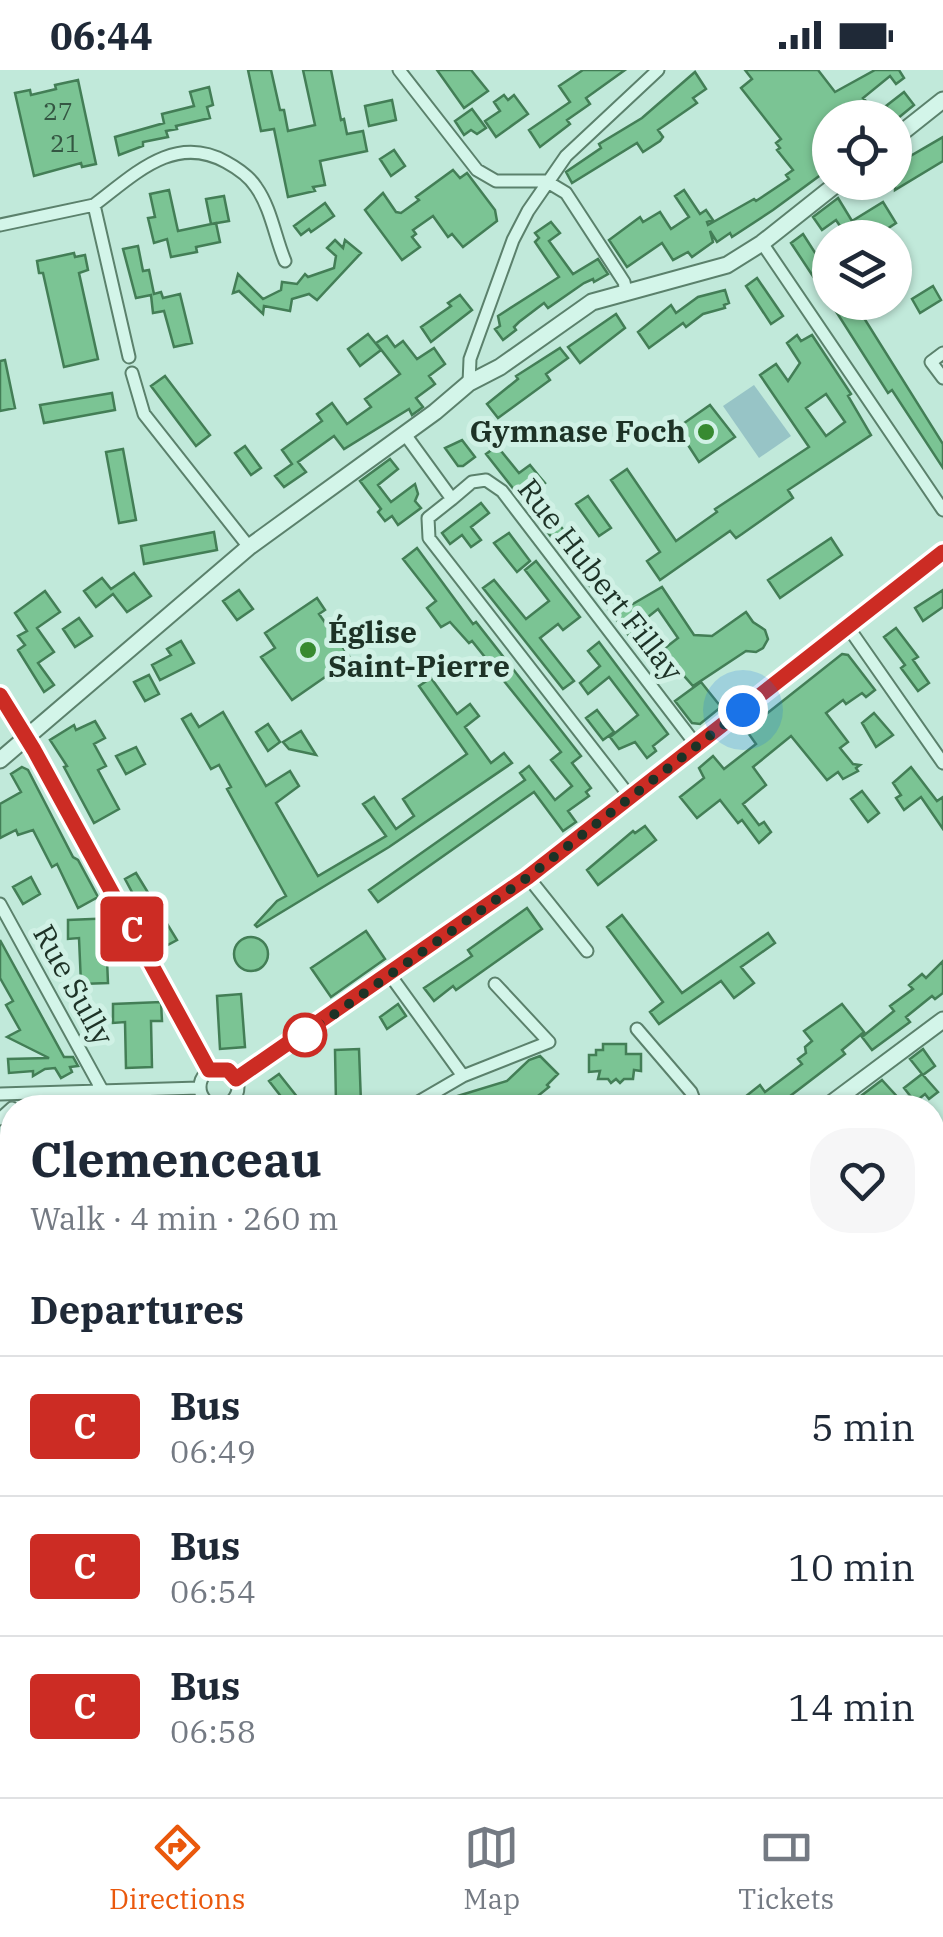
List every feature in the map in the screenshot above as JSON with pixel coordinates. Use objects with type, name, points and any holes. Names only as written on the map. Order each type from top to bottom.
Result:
[{"type":"street","points":[[399,70],[477,170],[496,181],[546,182],[566,193],[623,281],[626,292]]},
{"type":"street","points":[[469,383],[470,359],[513,240],[546,182],[566,156],[658,70]]},
{"type":"street","points":[[912,125],[943,100]]},
{"type":"street","points":[[0,225],[94,205],[161,156],[196,151],[238,168],[256,185],[284,261]]},
{"type":"street","points":[[0,760],[249,547],[469,383],[500,367],[592,302],[727,265],[762,244],[817,200]]},
{"type":"street","points":[[94,205],[129,357]]},
{"type":"street","points":[[762,244],[943,510]]},
{"type":"street","points":[[943,353],[931,362],[943,378]]},
{"type":"street","points":[[132,373],[144,414],[249,547]]},
{"type":"street","points":[[404,433],[452,499],[428,518],[429,538],[631,798]]},
{"type":"street","name":"Rue Hubert Fillay","points":[[452,499],[472,482],[486,480],[502,491],[696,746]]},
{"type":"street","points":[[236,1079],[528,877],[941,556]]},
{"type":"street","points":[[848,627],[943,762]]},
{"type":"street","points":[[0,695],[209,1070]]},
{"type":"street","points":[[528,877],[587,951]]},
{"type":"street","name":"Rue Sully","points":[[0,904],[102,1090]]},
{"type":"street","points":[[390,975],[463,1076]]},
{"type":"street","points":[[430,1095],[463,1076],[549,1042],[495,984]]},
{"type":"street","points":[[842,1095],[943,1020]]},
{"type":"street","points":[[636,1029],[693,1095]]},
{"type":"street","points":[[202,1095],[199,1088],[209,1070],[228,1070],[236,1079],[236,1095]]},
{"type":"street","points":[[0,1094],[199,1088]]},
{"type":"shaded area","points":[[754,385],[791,436],[759,458],[723,406]]},
{"type":"building","points":[[248,70],[271,70],[288,131],[315,125],[303,70],[331,70],[347,134],[363,131],[367,151],[320,161],[325,185],[288,197],[274,129],[261,131]]},
{"type":"building","points":[[437,70],[471,70],[488,91],[464,108]]},
{"type":"building","points":[[583,70],[625,70],[586,98],[590,104],[540,147],[529,130],[570,102],[559,86]]},
{"type":"building","points":[[745,70],[818,70],[835,92],[875,70],[899,70],[904,78],[896,84],[890,76],[865,100],[812,100],[812,181],[773,210],[732,237],[730,233],[717,242],[710,231],[713,242],[692,257],[688,252],[673,260],[662,243],[627,267],[609,240],[640,217],[643,222],[660,212],[671,229],[689,217],[675,196],[684,190],[700,214],[706,210],[713,220],[708,225],[789,179],[786,175],[793,170],[777,150],[780,148],[776,143],[781,139],[741,88],[752,79]]},
{"type":"building","points":[[695,72],[706,89],[693,98],[697,103],[658,130],[663,137],[660,141],[643,152],[637,143],[572,183],[566,172],[601,148],[599,144],[642,118]]},
{"type":"building","points":[[78,80],[96,164],[82,167],[81,163],[34,176],[15,93],[30,90],[31,95]]},
{"type":"building","points":[[209,87],[213,105],[207,107],[210,118],[176,126],[177,129],[166,131],[168,137],[143,142],[143,146],[119,155],[115,137],[164,123],[162,114],[194,106],[190,92]]},
{"type":"building","points":[[904,92],[910,100],[894,100]]},
{"type":"building","points":[[504,95],[508,100],[514,95],[528,114],[496,137],[485,121],[500,111],[494,102]]},
{"type":"building","points":[[392,100],[396,120],[369,126],[365,106]]},
{"type":"building","points":[[472,109],[486,128],[464,135],[455,121]]},
{"type":"building","points":[[943,137],[943,161],[912,180],[912,155]]},
{"type":"building","points":[[394,150],[405,166],[391,176],[380,159]]},
{"type":"building","points":[[453,170],[460,178],[467,173],[495,210],[497,221],[463,247],[452,234],[448,237],[433,216],[413,230],[416,234],[412,237],[420,247],[402,260],[365,210],[383,193],[396,212],[401,213]]},
{"type":"building","points":[[169,190],[178,231],[216,223],[220,242],[171,257],[167,239],[154,243],[148,218],[155,217],[150,194]]},
{"type":"building","points":[[224,196],[229,221],[211,224],[206,199]]},
{"type":"building","points":[[839,200],[851,220],[815,220],[813,217]]},
{"type":"building","points":[[883,202],[894,220],[854,220]]},
{"type":"building","points":[[325,203],[334,216],[301,235],[294,226]]},
{"type":"building","points":[[551,222],[560,233],[549,241],[573,274],[598,259],[608,274],[584,283],[548,308],[544,303],[503,340],[495,329],[500,326],[498,316],[559,277],[535,242],[539,238],[535,233]]},
{"type":"building","points":[[803,234],[812,248],[812,275],[791,243]]},
{"type":"building","points":[[335,240],[343,248],[345,240],[361,253],[317,300],[309,294],[292,299],[290,311],[264,306],[263,314],[239,291],[233,293],[238,274],[263,299],[281,290],[282,282],[297,284],[305,274],[308,277],[334,268],[336,256],[327,248]]},
{"type":"building","points":[[138,246],[143,271],[149,270],[154,294],[161,292],[163,298],[180,294],[192,343],[174,347],[164,311],[153,313],[151,295],[136,298],[123,249]]},
{"type":"building","points":[[74,253],[75,257],[85,255],[88,270],[79,273],[98,359],[64,367],[37,261]]},
{"type":"building","points":[[757,278],[783,316],[771,324],[746,286]]},
{"type":"building","points":[[933,286],[941,300],[920,313],[912,299]]},
{"type":"building","points":[[725,290],[729,303],[725,308],[703,314],[686,327],[683,323],[649,348],[638,332],[671,305],[676,313],[698,297]]},
{"type":"building","points":[[460,295],[472,310],[431,342],[421,327]]},
{"type":"building","points":[[616,314],[625,328],[580,363],[568,347]]},
{"type":"building","points":[[841,320],[865,320],[943,444],[943,468],[892,390],[888,393]]},
{"type":"building","points":[[368,334],[381,350],[360,366],[348,349]]},
{"type":"building","points":[[797,335],[801,341],[812,335],[851,394],[848,396],[871,435],[788,490],[793,498],[742,534],[736,538],[730,531],[660,580],[647,561],[660,552],[611,480],[627,469],[676,541],[717,512],[715,509],[809,447],[760,375],[776,364],[788,381],[800,363],[787,343]],"holes":[[[826,394],[845,422],[826,436],[806,408]]]},
{"type":"building","points":[[387,336],[395,347],[403,341],[417,359],[434,348],[445,364],[429,376],[435,384],[416,398],[423,407],[412,415],[409,409],[344,449],[334,436],[298,462],[306,472],[284,487],[275,476],[292,464],[282,450],[322,421],[317,414],[332,403],[347,424],[371,407],[365,399],[400,374],[376,343]]},
{"type":"building","points":[[560,348],[568,358],[546,374],[550,380],[498,418],[487,404],[518,379],[516,376]]},
{"type":"building","points":[[5,360],[15,408],[0,411],[0,361]]},
{"type":"building","points":[[165,376],[210,435],[196,446],[151,386]]},
{"type":"building","points":[[112,393],[115,410],[44,423],[40,405]]},
{"type":"building","name":"Gymnase Foch","points":[[710,405],[735,437],[699,462],[677,428]]},
{"type":"building","points":[[462,440],[475,457],[458,466],[445,448]]},
{"type":"building","points":[[245,446],[261,468],[251,475],[235,453]]},
{"type":"building","points":[[497,446],[519,473],[530,465],[545,483],[533,492],[626,608],[662,587],[694,635],[712,636],[746,612],[765,630],[768,639],[763,648],[746,651],[693,686],[677,668],[663,679],[486,454]],"holes":[[[658,609],[678,638],[660,652],[639,624]]]},
{"type":"building","points":[[123,449],[136,520],[119,523],[106,452]]},
{"type":"building","points":[[390,459],[398,469],[378,485],[391,502],[415,484],[415,501],[421,508],[398,525],[392,516],[385,521],[360,481]]},
{"type":"building","points":[[588,496],[611,528],[599,536],[576,504]]},
{"type":"building","points":[[481,503],[489,513],[471,527],[481,540],[471,547],[462,535],[450,544],[442,533]]},
{"type":"building","points":[[214,532],[217,550],[144,564],[141,546]]},
{"type":"building","points":[[509,533],[530,561],[517,572],[494,543]]},
{"type":"building","points":[[831,538],[842,555],[780,598],[768,580]]},
{"type":"building","points":[[417,548],[473,624],[476,622],[581,756],[572,763],[591,788],[586,792],[589,796],[568,811],[576,822],[563,831],[534,792],[378,902],[369,890],[525,780],[520,773],[529,766],[555,800],[572,786],[551,760],[561,752],[472,641],[469,643],[450,622],[441,627],[427,608],[436,601],[403,559]]},
{"type":"building","points":[[536,561],[580,617],[563,630],[558,624],[540,638],[574,681],[563,689],[483,588],[494,580],[526,619],[549,601],[525,570]]},
{"type":"building","points":[[134,573],[151,596],[127,612],[113,594],[96,607],[84,591],[102,578],[111,589]]},
{"type":"building","points":[[239,590],[253,609],[237,620],[223,601]]},
{"type":"building","points":[[943,590],[943,607],[923,621],[915,608]]},
{"type":"building","points":[[45,591],[60,612],[37,628],[54,652],[38,663],[54,685],[44,692],[18,650],[25,645],[18,636],[27,631],[15,613]]},
{"type":"building","name":"Église Saint-Pierre","points":[[317,598],[325,610],[319,614],[351,659],[292,700],[261,657],[275,648],[265,633]]},
{"type":"building","points":[[79,618],[92,636],[75,647],[63,629]]},
{"type":"building","points":[[896,628],[918,657],[913,660],[929,683],[918,691],[884,637]]},
{"type":"building","points":[[181,641],[194,663],[160,680],[152,665],[171,655],[167,649]]},
{"type":"building","points":[[599,642],[668,734],[653,746],[656,751],[647,758],[635,742],[619,749],[610,737],[638,715],[609,677],[588,694],[580,683],[600,666],[588,651]]},
{"type":"building","points":[[842,654],[848,655],[875,690],[846,704],[843,700],[826,713],[848,742],[840,748],[853,764],[860,765],[858,771],[843,779],[838,772],[827,780],[791,736],[753,767],[766,785],[743,804],[759,825],[764,822],[771,832],[759,843],[720,800],[697,818],[680,797],[704,778],[699,768],[713,756],[724,769],[756,744],[746,730]]},
{"type":"building","points":[[149,675],[159,694],[145,701],[134,682]]},
{"type":"building","points":[[431,678],[457,714],[470,704],[479,716],[465,727],[491,763],[504,753],[512,763],[389,847],[257,927],[277,901],[286,896],[227,789],[231,787],[219,765],[211,769],[182,719],[191,714],[199,727],[223,712],[266,786],[290,771],[299,786],[276,803],[318,876],[386,836],[363,804],[374,797],[396,829],[414,816],[403,799],[467,754],[419,686]]},
{"type":"building","points":[[701,682],[721,707],[700,724],[692,723],[675,701]]},
{"type":"building","points":[[597,710],[614,732],[603,740],[586,718]]},
{"type":"building","points":[[874,713],[893,735],[876,747],[862,723]]},
{"type":"building","points":[[95,721],[105,738],[94,744],[106,766],[98,770],[119,809],[94,823],[50,740],[74,725],[76,730]]},
{"type":"building","points":[[268,724],[280,742],[268,751],[256,732]]},
{"type":"building","points":[[301,731],[316,755],[289,749],[283,742]]},
{"type":"building","points":[[136,747],[145,764],[126,774],[116,756]]},
{"type":"building","points":[[22,767],[28,770],[98,897],[78,908],[57,864],[52,867],[33,830],[18,835],[16,830],[0,838],[0,804],[21,792],[11,774]]},
{"type":"building","points":[[911,767],[937,801],[943,797],[943,829],[921,797],[904,810],[896,798],[901,795],[893,783]]},
{"type":"building","points":[[862,791],[879,813],[868,822],[851,799]]},
{"type":"building","points":[[645,826],[656,840],[598,885],[587,870],[633,831]]},
{"type":"building","points":[[136,873],[177,940],[162,948],[125,879]]},
{"type":"building","points":[[31,877],[40,894],[23,904],[13,887]]},
{"type":"building","points":[[527,908],[542,929],[456,990],[453,986],[434,1001],[424,988],[472,956],[468,950]]},
{"type":"building","points":[[622,915],[682,993],[768,933],[775,943],[741,967],[754,983],[734,998],[721,981],[659,1024],[650,1012],[663,1002],[607,927]]},
{"type":"building","points":[[115,918],[115,937],[106,937],[108,983],[81,984],[79,938],[68,939],[68,920]]},
{"type":"building","points":[[366,931],[385,959],[331,997],[311,968]]},
{"type":"building","points":[[251,937],[263,942],[268,954],[263,966],[251,971],[239,966],[234,954],[239,942]]},
{"type":"building","points":[[0,940],[64,1057],[73,1057],[78,1066],[70,1067],[72,1072],[61,1078],[55,1068],[33,1076],[33,1071],[9,1073],[8,1059],[49,1058],[7,1037],[20,1030],[6,1005],[13,1001],[0,978]]},
{"type":"building","points":[[943,961],[943,993],[935,999],[932,996],[906,1017],[910,1022],[872,1050],[862,1037],[894,1011],[890,1006],[913,989],[909,985],[922,974],[926,978]]},
{"type":"building","points":[[241,994],[245,1047],[220,1049],[217,996]]},
{"type":"building","points":[[161,1002],[162,1021],[151,1021],[152,1067],[126,1068],[125,1022],[113,1023],[113,1004]]},
{"type":"building","points":[[398,1004],[406,1016],[387,1029],[380,1017]]},
{"type":"building","points":[[842,1004],[864,1032],[842,1050],[845,1054],[791,1095],[747,1095],[760,1085],[765,1092],[802,1064],[798,1059],[812,1041],[804,1031]]},
{"type":"building","points":[[603,1044],[626,1044],[626,1054],[641,1054],[641,1071],[634,1070],[633,1079],[620,1083],[616,1079],[611,1083],[598,1079],[600,1071],[589,1072],[589,1055],[603,1050]]},
{"type":"building","points":[[359,1049],[361,1095],[336,1095],[335,1050]]},
{"type":"building","points":[[923,1049],[935,1066],[923,1075],[938,1092],[934,1095],[910,1095],[904,1088],[922,1074],[910,1059]]},
{"type":"building","points":[[540,1056],[558,1074],[539,1095],[461,1095],[507,1081],[529,1060]]},
{"type":"building","points":[[279,1074],[296,1095],[280,1095],[269,1081]]},
{"type":"building","points":[[882,1080],[896,1095],[862,1095]]},
{"type":"bus line","name":"C","points":[[0,695],[209,1070],[228,1070],[236,1079],[528,877],[943,552]]},
{"type":"place","name":"Gymnase Foch","points":[[706,432]]},
{"type":"place","name":"Église Saint-Pierre","points":[[308,650]]},
{"type":"route","points":[[305,1035],[528,877],[743,710]]}]
